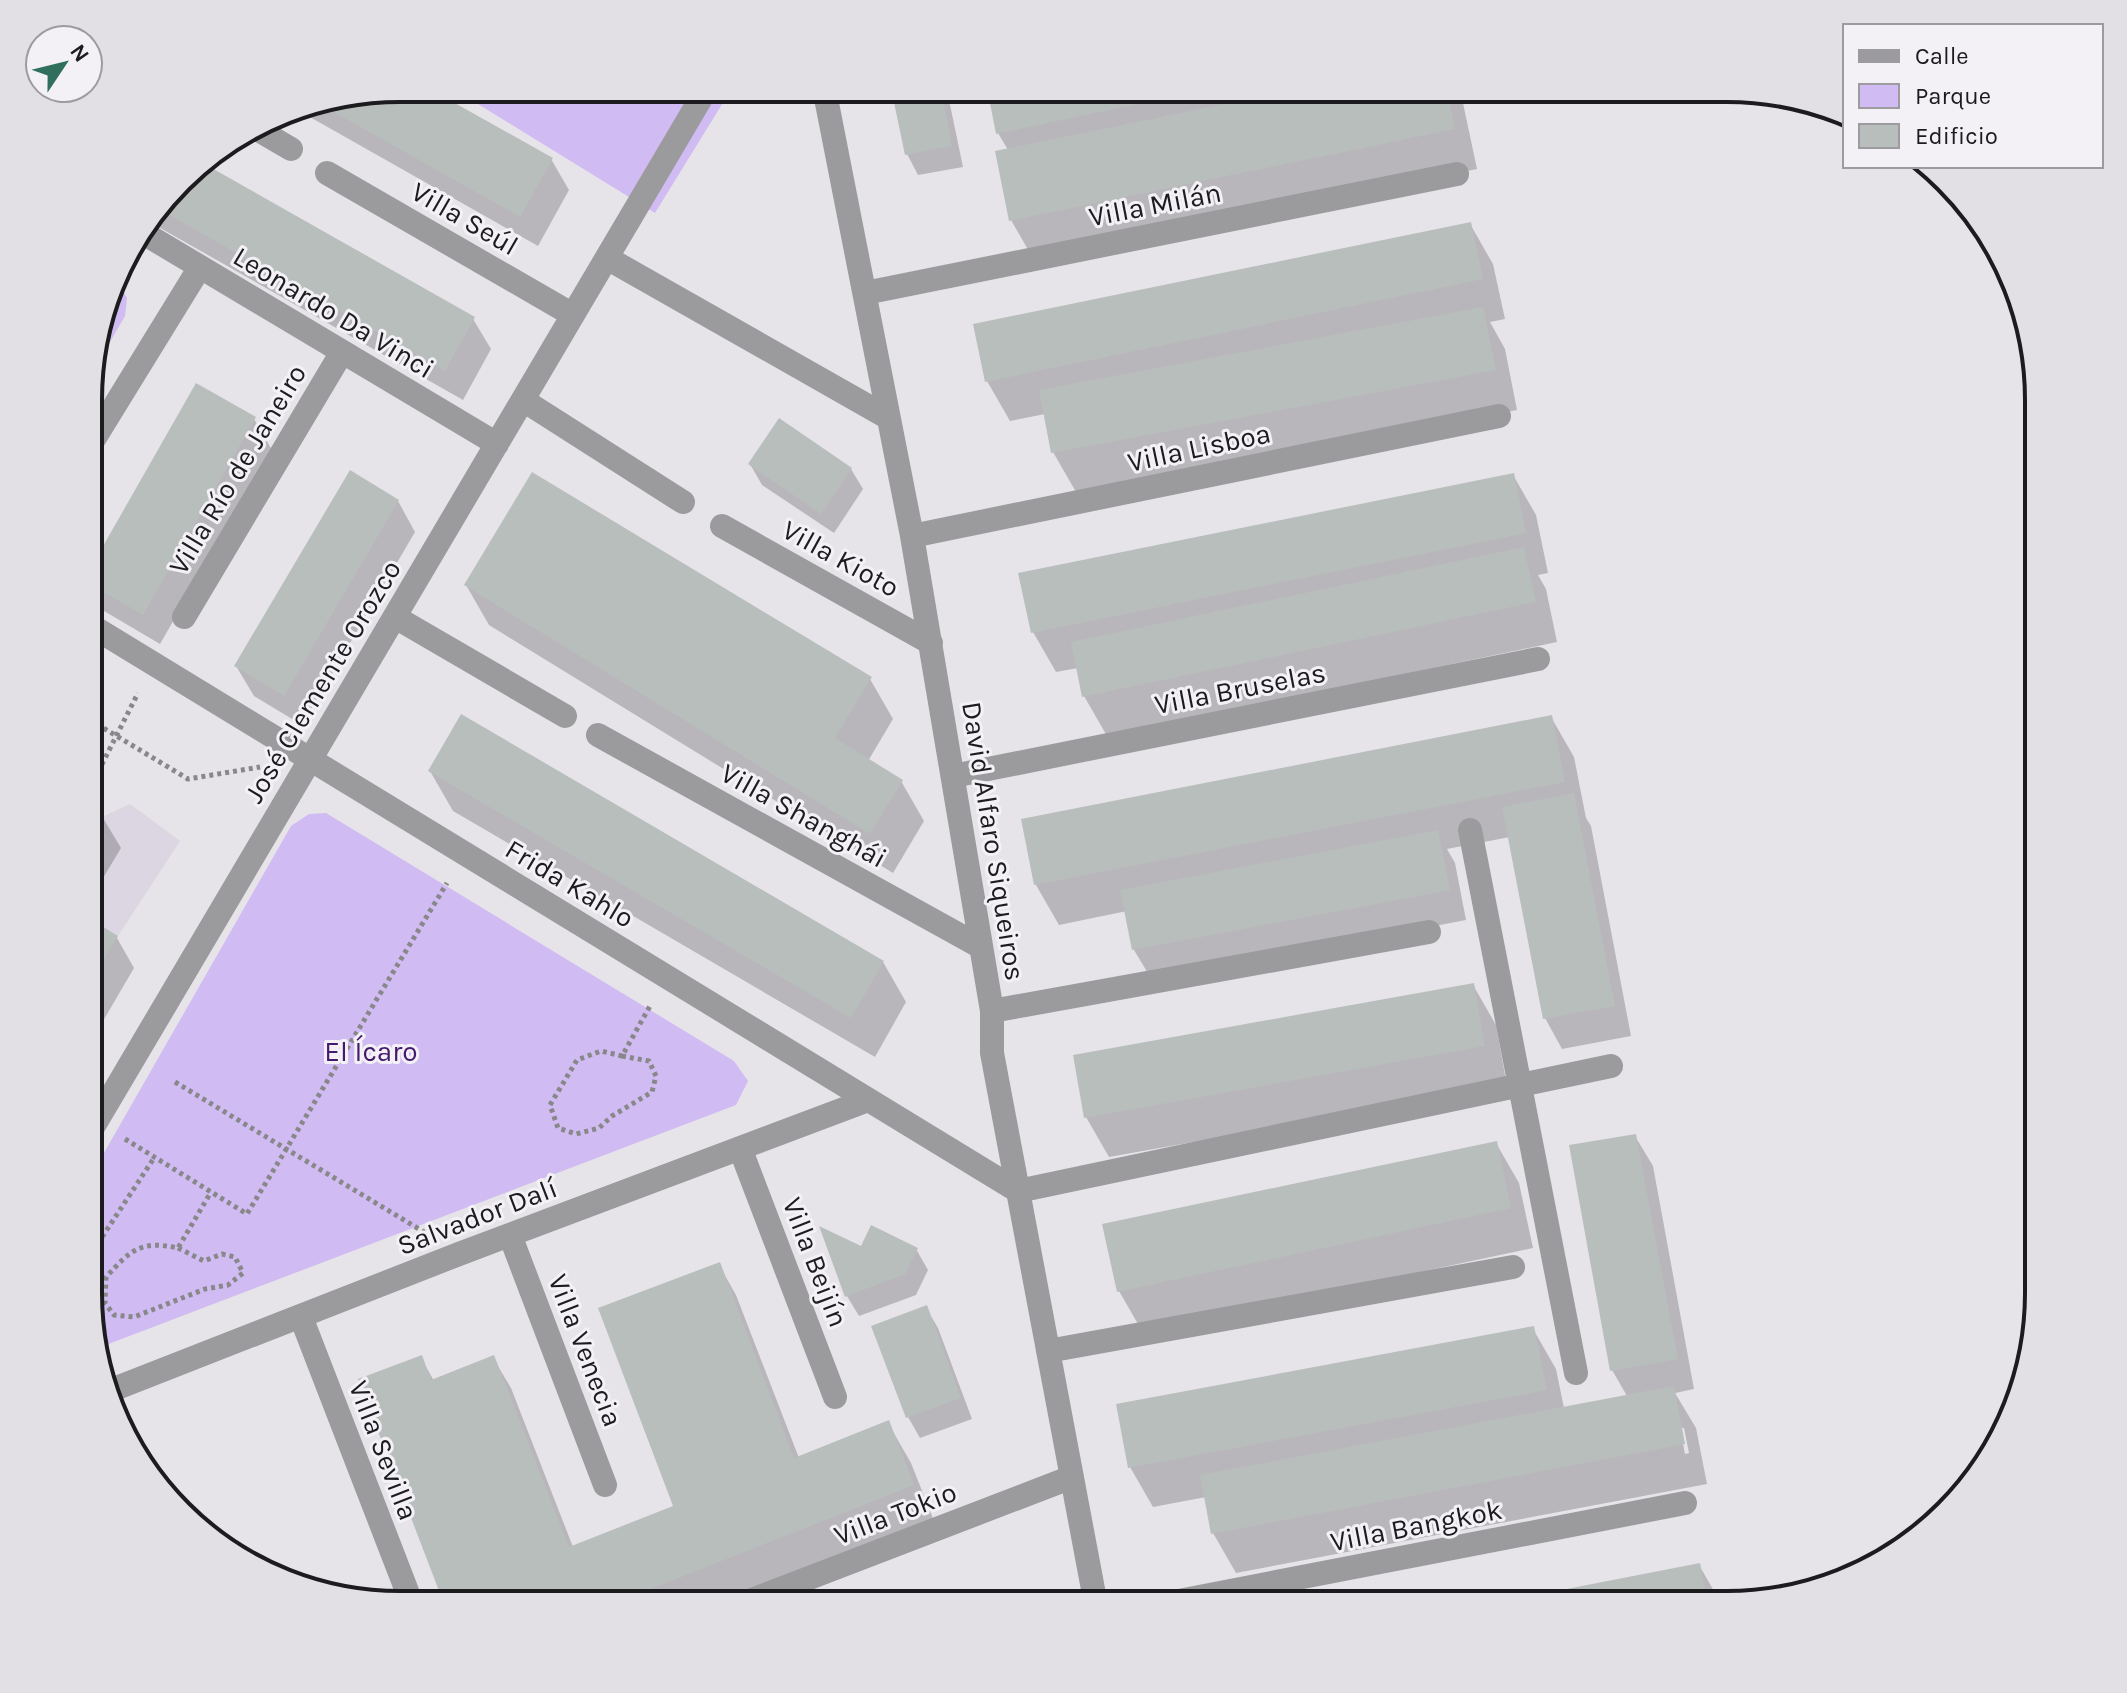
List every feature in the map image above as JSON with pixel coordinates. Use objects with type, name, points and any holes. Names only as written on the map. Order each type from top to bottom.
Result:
[{"type":"street","name":"José Clemente Orozco","points":[[102,1113],[607,258],[691,102]]},
{"type":"street","name":"David Alfaro Siqueiros","points":[[827,102],[912,536],[992,1011],[992,1053],[1093,1591]]},
{"type":"street","points":[[266,134],[291,149]]},
{"type":"street","name":"Villa Seúl","points":[[327,173],[573,315]]},
{"type":"street","name":"Villa Milán","points":[[865,293],[1457,174]]},
{"type":"street","name":"Leonardo Da Vinci","points":[[150,237],[497,444]]},
{"type":"street","points":[[607,258],[887,417]]},
{"type":"street","points":[[102,426],[200,267]]},
{"type":"street","name":"Villa Río de Janeiro","points":[[184,617],[342,352]]},
{"type":"street","points":[[523,400],[683,502]]},
{"type":"street","name":"Villa Lisboa","points":[[912,536],[1499,416]]},
{"type":"street","name":"Villa Kioto","points":[[722,526],[931,643]]},
{"type":"street","points":[[395,617],[565,716]]},
{"type":"street","name":"Frida Kahlo","points":[[102,632],[1018,1191]]},
{"type":"street","name":"Villa Bruselas","points":[[953,776],[1538,659]]},
{"type":"street","name":"Villa Shanghái","points":[[598,735],[981,947]]},
{"type":"street","points":[[1470,830],[1576,1373]]},
{"type":"street","points":[[992,1011],[1429,932]]},
{"type":"street","points":[[1018,1191],[1611,1066]]},
{"type":"street","name":"Salvador Dalí","points":[[118,1388],[459,1254],[868,1100]]},
{"type":"street","name":"Villa Beijín","points":[[740,1148],[835,1397]]},
{"type":"street","name":"Villa Venecia","points":[[510,1235],[605,1485]]},
{"type":"street","points":[[1048,1351],[1513,1267]]},
{"type":"street","name":"Villa Sevilla","points":[[301,1317],[407,1591]]},
{"type":"street","name":"Villa Tokio","points":[[775,1591],[1072,1477]]},
{"type":"street","name":"Villa Bangkok","points":[[1230,1591],[1685,1503]]},
{"type":"path","points":[[102,764],[153,664]]},
{"type":"path","points":[[102,727],[188,779],[310,759]]},
{"type":"path","points":[[102,1132],[154,1158],[247,1214],[465,854]]},
{"type":"path","points":[[622,1056],[666,977]]},
{"type":"path","points":[[601,1051],[622,1056],[649,1061],[656,1076],[652,1092],[612,1116],[599,1128],[576,1134],[558,1128],[550,1105],[577,1060],[601,1051]]},
{"type":"path","points":[[175,1082],[459,1254]]},
{"type":"path","points":[[102,1237],[154,1158]]},
{"type":"path","points":[[178,1248],[211,1192]]},
{"type":"path","points":[[155,1243],[178,1248],[204,1261],[222,1254],[235,1257],[243,1273],[228,1285],[205,1289],[134,1317],[114,1315],[105,1303],[106,1277],[128,1254],[155,1243]]},
{"type":"shaded area","points":[[130,804],[180,841],[102,963],[102,815]]},
{"type":"green space","points":[[475,102],[723,102],[655,213]]},
{"type":"green space","points":[[123,291],[127,298],[125,316],[107,347]]},
{"type":"green space","name":"El Ícaro","points":[[326,813],[734,1061],[748,1081],[736,1105],[107,1345],[102,1293],[102,1156],[291,826],[309,814]]},
{"type":"building","points":[[453,102],[553,158],[520,217],[331,110],[380,103]]},
{"type":"building","points":[[894,102],[944,102],[952,146],[905,155]]},
{"type":"building","points":[[990,102],[1147,102],[996,134]]},
{"type":"building","points":[[1235,102],[1450,102],[1455,129],[1009,221],[995,151]]},
{"type":"building","points":[[213,169],[475,317],[445,371],[168,214],[189,189]]},
{"type":"building","points":[[1471,222],[1483,279],[985,382],[973,324]]},
{"type":"building","points":[[1483,307],[1496,370],[1051,453],[1039,390]]},
{"type":"building","points":[[196,383],[256,417],[143,615],[102,591],[102,548]]},
{"type":"building","points":[[779,418],[852,468],[821,514],[748,464]]},
{"type":"building","points":[[350,470],[399,500],[284,696],[234,666]]},
{"type":"building","points":[[532,472],[872,677],[835,738],[903,780],[870,834],[464,585]]},
{"type":"building","points":[[1514,473],[1526,533],[1031,633],[1018,573]]},
{"type":"building","points":[[1524,547],[1536,602],[1082,697],[1071,642]]},
{"type":"building","points":[[461,714],[884,961],[851,1018],[428,771]]},
{"type":"building","points":[[1552,715],[1565,782],[1034,885],[1021,819]]},
{"type":"building","points":[[1574,793],[1615,1006],[1543,1019],[1502,807]]},
{"type":"building","points":[[1438,830],[1450,890],[1132,950],[1120,890]]},
{"type":"building","points":[[102,926],[118,936],[102,963]]},
{"type":"building","points":[[1474,983],[1485,1046],[1084,1118],[1073,1055]]},
{"type":"building","points":[[1636,1134],[1678,1359],[1610,1371],[1569,1145]]},
{"type":"building","points":[[1497,1141],[1511,1208],[1117,1292],[1102,1224]]},
{"type":"building","points":[[871,1225],[918,1248],[905,1274],[845,1297],[819,1226],[861,1246]]},
{"type":"building","points":[[720,1262],[794,1458],[889,1420],[914,1485],[646,1591],[439,1591],[358,1379],[422,1355],[431,1380],[494,1355],[569,1547],[673,1506],[598,1308]]},
{"type":"building","points":[[927,1305],[961,1398],[906,1418],[871,1326]]},
{"type":"building","points":[[1534,1326],[1547,1390],[1128,1468],[1116,1404]]},
{"type":"building","points":[[1674,1386],[1685,1444],[1211,1534],[1200,1475]]},
{"type":"building","points":[[1700,1563],[1705,1591],[1556,1591]]}]
